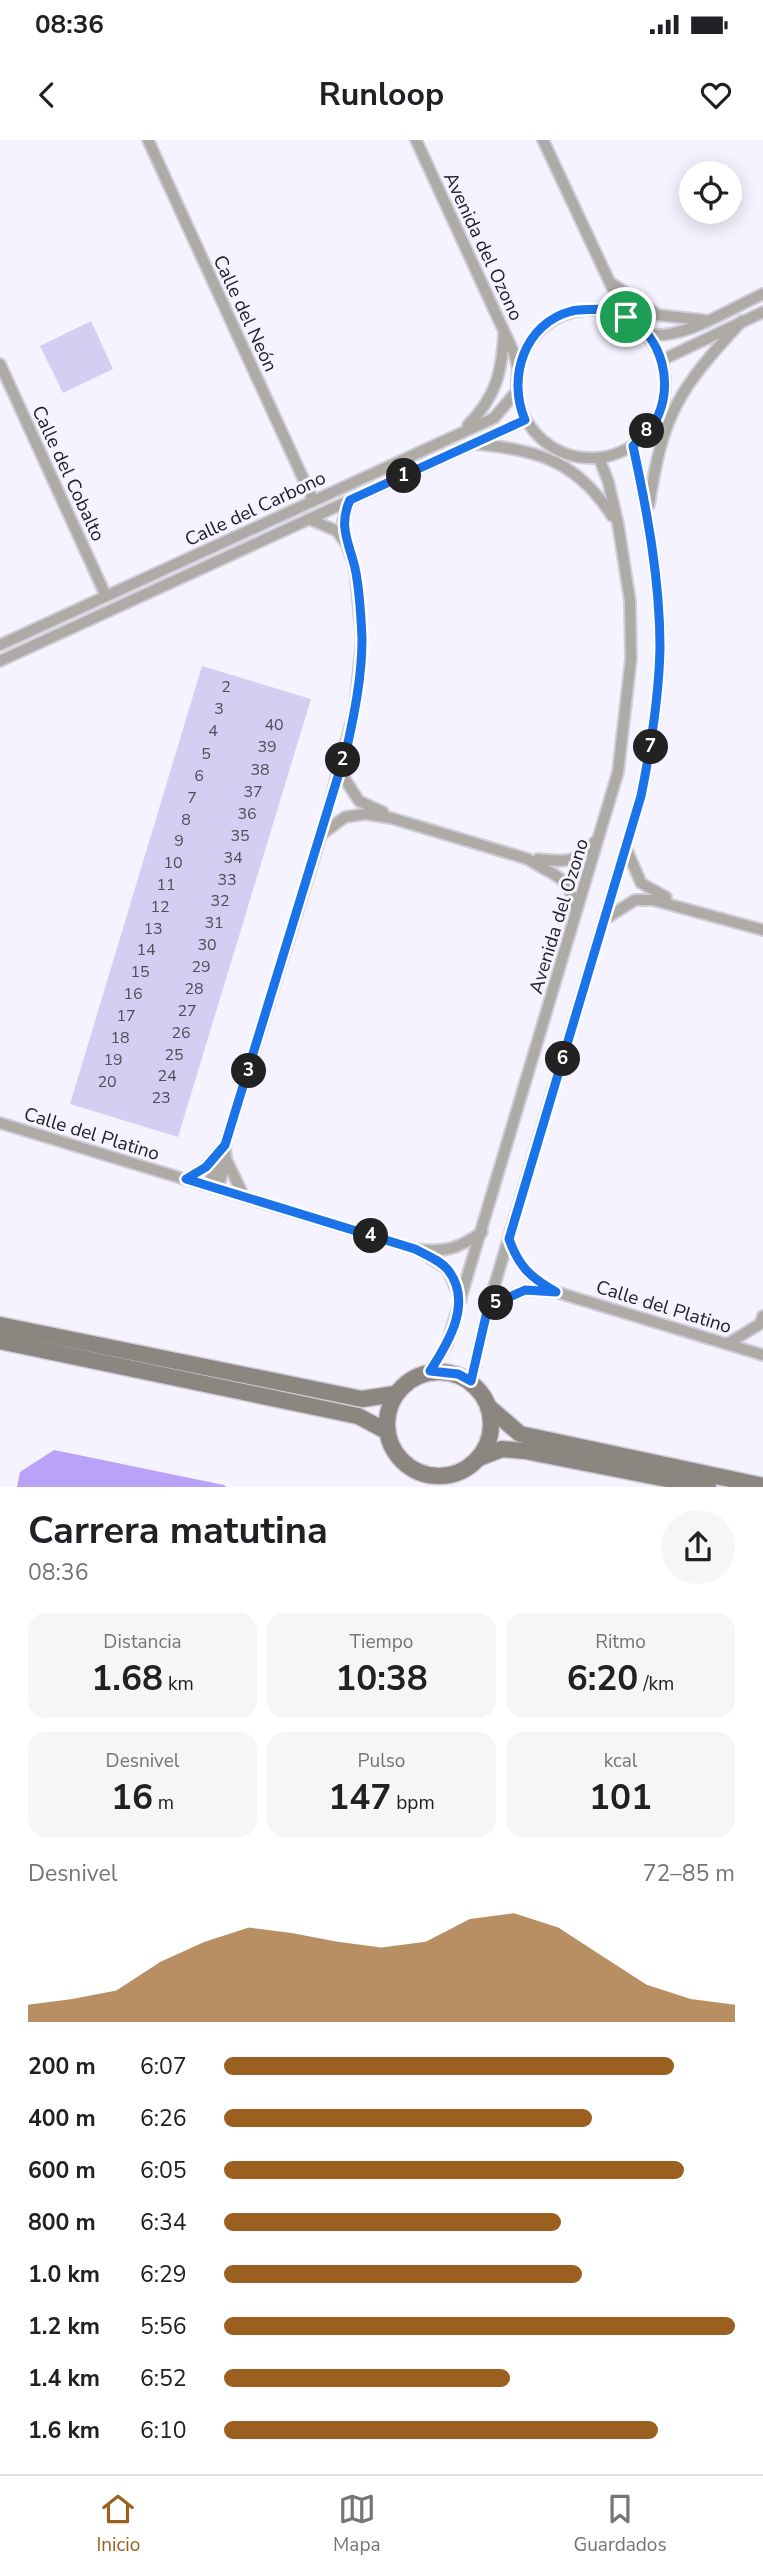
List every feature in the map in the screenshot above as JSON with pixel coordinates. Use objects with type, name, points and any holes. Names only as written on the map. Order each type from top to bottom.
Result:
[{"type":"street","name":"Calle del Neón","points":[[148,140],[313,500]]},
{"type":"street","name":"Avenida del Ozono","points":[[416,140],[504,331],[518,369]]},
{"type":"street","points":[[543,140],[605,278],[626,317]]},
{"type":"street","points":[[605,278],[629,298],[658,315],[706,320]]},
{"type":"street","points":[[648,335],[660,336],[706,320],[763,294]]},
{"type":"street","points":[[600,309],[626,317],[648,335],[662,360],[665,392],[655,423],[633,446],[599,458],[570,456],[544,442],[525,420],[516,392],[518,369],[528,343],[547,323],[572,311],[600,309]]},
{"type":"street","points":[[662,360],[763,312]]},
{"type":"street","points":[[648,515],[660,442],[676,402],[703,362],[742,321]]},
{"type":"street","points":[[463,430],[486,406],[496,388],[501,369],[504,331]]},
{"type":"street","name":"Calle del Cobalto","points":[[0,364],[106,596]]},
{"type":"street","name":"Calle del Carbono","points":[[0,645],[494,418],[516,392]]},
{"type":"street","name":"Calle del Carbono","points":[[0,661],[525,420]]},
{"type":"street","points":[[473,444],[529,450],[553,460],[589,485],[618,524]]},
{"type":"street","points":[[471,1381],[488,1307],[641,796],[653,734],[660,647],[648,515],[633,446]]},
{"type":"street","name":"Avenida del Ozono","points":[[430,1371],[447,1345],[601,837],[618,772],[631,659],[630,601],[618,524],[608,481],[599,458]]},
{"type":"street","points":[[214,1187],[321,835],[355,709],[362,639],[355,568],[343,522],[350,500]]},
{"type":"street","points":[[309,519],[337,531],[347,545]]},
{"type":"street","points":[[340,770],[359,801],[391,818]]},
{"type":"street","points":[[321,835],[345,817],[357,814],[391,818],[528,859],[560,875],[573,896],[577,913]]},
{"type":"street","points":[[528,859],[563,863],[585,853],[601,837]]},
{"type":"street","points":[[626,848],[641,883],[674,903]]},
{"type":"street","points":[[605,919],[635,900],[674,903],[763,930]]},
{"type":"street","name":"Calle del Platino","points":[[0,1123],[415,1249],[446,1252],[458,1249],[482,1232]]},
{"type":"street","points":[[186,1179],[223,1153]]},
{"type":"street","points":[[223,1153],[244,1197]]},
{"type":"street","name":"Calle del Platino","points":[[509,1239],[517,1262],[526,1273],[556,1292]]},
{"type":"street","name":"Calle del Platino","points":[[415,1249],[447,1269],[461,1299]]},
{"type":"street","name":"Calle del Platino","points":[[488,1307],[525,1290],[556,1292],[760,1351]]},
{"type":"street","points":[[727,1343],[761,1320]]},
{"type":"street","points":[[760,1351],[761,1320]]},
{"type":"street","points":[[0,1325],[362,1399],[395,1394]]},
{"type":"street","points":[[0,1341],[358,1416],[386,1431]]},
{"type":"street","points":[[490,1408],[492,1426],[488,1443],[479,1458],[466,1469],[450,1475],[424,1474],[402,1461],[391,1448],[386,1431],[387,1412],[395,1394],[410,1379],[430,1371],[451,1372],[471,1381],[490,1408],[520,1434],[763,1486]]},
{"type":"street","points":[[479,1458],[502,1449],[525,1451],[708,1487]]},
{"type":"shaded area","points":[[54,1450],[226,1487],[17,1487],[20,1472]]},
{"type":"building","points":[[91,321],[113,369],[63,393],[40,346]]},
{"type":"building","points":[[202,666],[311,699],[178,1137],[70,1104]]},
{"type":"route","points":[[600,309],[626,317],[648,335],[662,360],[665,392],[655,423],[633,446],[648,515],[660,647],[653,734],[641,796],[509,1239],[517,1262],[526,1273],[556,1292],[525,1290],[513,1293],[488,1307],[474,1356],[471,1381],[458,1374],[430,1371],[447,1345],[461,1299],[454,1280],[439,1261],[415,1249],[186,1179],[206,1167],[225,1145],[347,747],[359,682],[362,639],[355,568],[343,522],[350,500],[525,420],[516,392],[518,369],[528,343],[547,323],[572,311],[600,309]]}]
